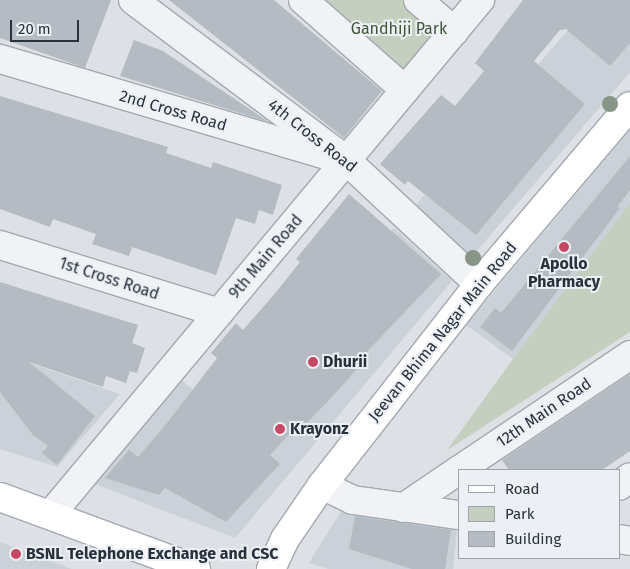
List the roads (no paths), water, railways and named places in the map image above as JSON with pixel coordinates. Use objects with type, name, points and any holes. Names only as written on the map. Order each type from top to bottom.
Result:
[{"type":"main road","name":"Jeevan Bhima Nagar Main Road","points":[[271,569],[285,539],[322,485],[479,284],[630,106]]},
{"type":"main road","points":[[0,497],[51,514],[196,569]]},
{"type":"street","name":"4th Cross Road","points":[[133,0],[346,160],[479,284]]},
{"type":"street","points":[[303,0],[405,90]]},
{"type":"street","points":[[418,0],[454,31]]},
{"type":"street","name":"9th Main Road","points":[[51,514],[480,0]]},
{"type":"street","name":"2nd Cross Road","points":[[0,59],[346,160]]},
{"type":"street","name":"1st Cross Road","points":[[0,244],[218,313]]},
{"type":"street","name":"12th Main Road","points":[[460,469],[630,355]]},
{"type":"street","name":"12th Main Road","points":[[403,508],[458,471]]},
{"type":"street","points":[[620,485],[630,477]]},
{"type":"street","points":[[322,485],[353,500],[458,515]]},
{"type":"place","name":"Apollo Pharmacy","points":[[564,247]]},
{"type":"place","name":"Dhurii","points":[[313,362]]},
{"type":"place","name":"Krayonz","points":[[280,429]]},
{"type":"place","name":"BSNL Telephone Exchange and CSC","points":[[16,554]]},
{"type":"park label","name":"Gandhiji Park","points":[[399,29]]}]
